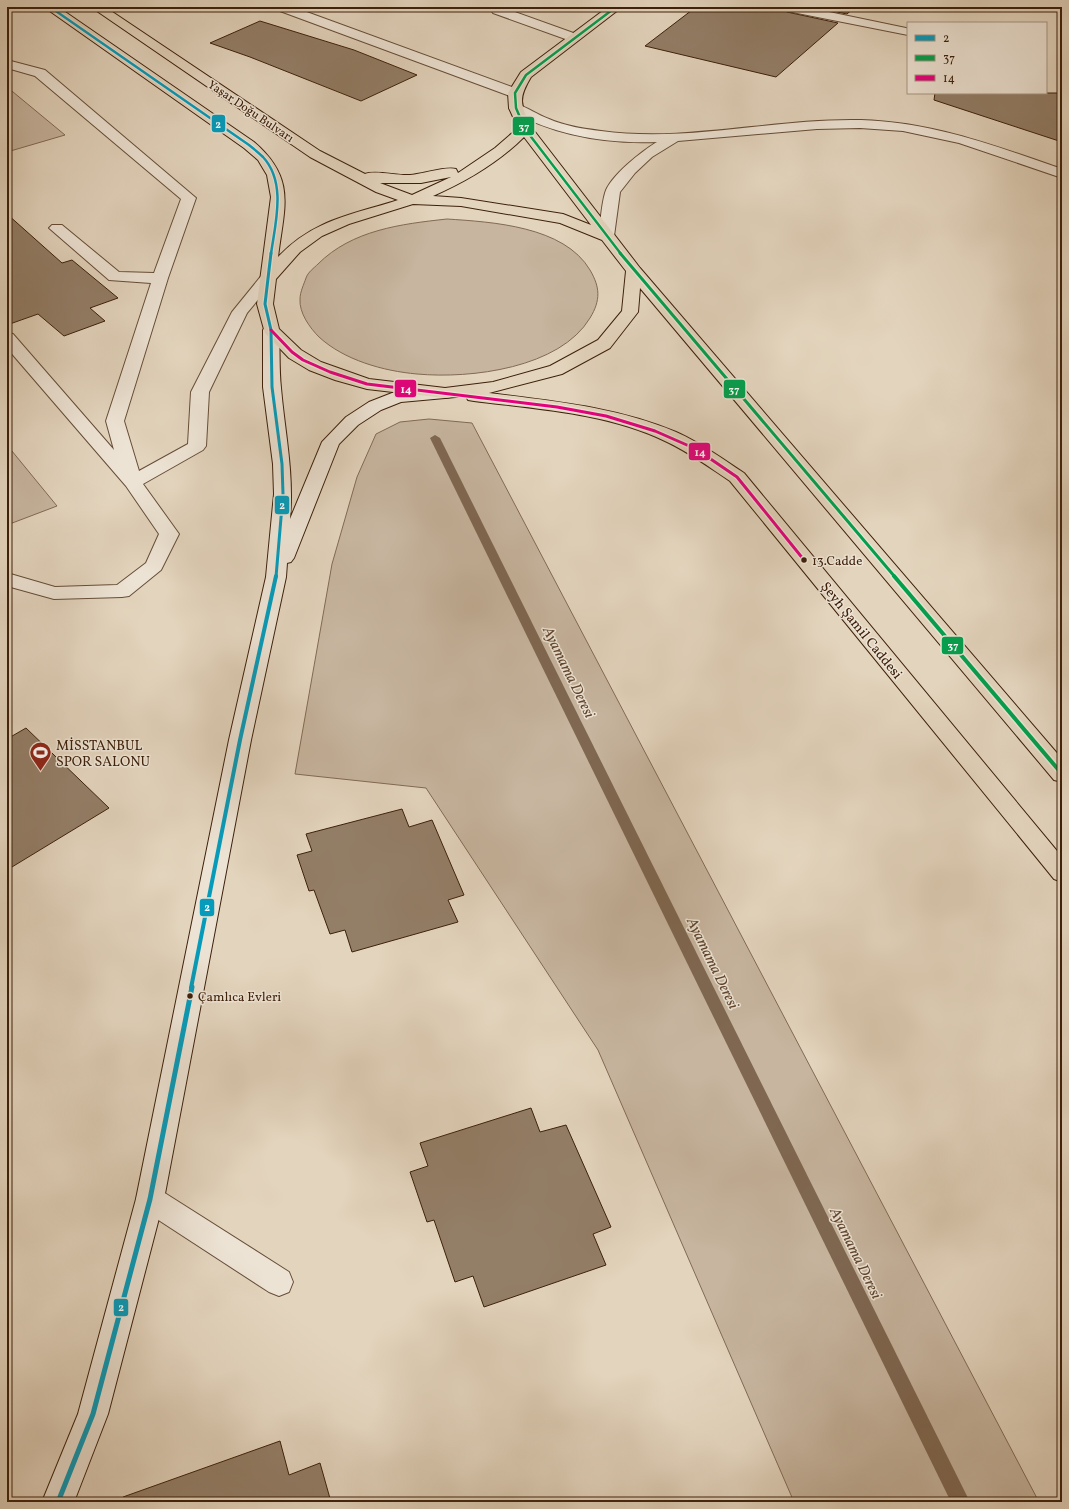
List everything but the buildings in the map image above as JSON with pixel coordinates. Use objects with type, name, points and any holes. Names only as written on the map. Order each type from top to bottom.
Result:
[{"type":"main road","name":"Yaşar Doğu Bulvarı","points":[[50,7],[250,145],[264,158],[274,176],[278,197],[266,304],[271,330]]},
{"type":"main road","name":"Yaşar Doğu Bulvarı","points":[[97,7],[298,143],[350,174],[381,189],[412,200]]},
{"type":"main road","points":[[616,7],[526,75],[514,93],[516,108],[526,129],[634,271],[1062,774]]},
{"type":"main road","points":[[268,278],[305,241],[326,228],[366,213],[412,200],[464,175],[508,146],[526,129]]},
{"type":"main road","points":[[350,174],[389,180],[416,179],[443,175],[488,160]]},
{"type":"main road","points":[[412,200],[461,202],[563,219],[606,236]]},
{"type":"main road","points":[[271,330],[295,354],[315,366],[367,384],[445,393],[494,387],[556,370],[604,344],[630,312],[634,271]]},
{"type":"main road","name":"Şeyh Şamil Caddesi","points":[[445,393],[557,407],[606,416],[655,431],[696,449],[737,477],[1062,873]]},
{"type":"street","points":[[787,7],[906,32]]},
{"type":"street","points":[[284,8],[514,93]]},
{"type":"street","points":[[496,10],[575,38]]},
{"type":"street","points":[[7,64],[40,73],[189,198],[160,278],[115,421],[133,482]]},
{"type":"street","points":[[516,108],[538,121],[559,128],[585,134],[614,136],[674,138],[800,126],[857,125],[903,127],[954,136],[1062,174]]},
{"type":"street","points":[[606,236],[613,192],[630,170],[647,154],[674,138]]},
{"type":"street","points":[[57,228],[115,277],[160,278]]},
{"type":"street","points":[[133,482],[197,446],[200,392],[240,312],[268,278]]},
{"type":"street","points":[[58,1502],[93,1414],[150,1198],[240,740],[276,577],[283,494],[282,471],[272,387],[271,330]]},
{"type":"street","points":[[7,338],[133,482],[169,534],[154,566],[122,591],[54,593],[7,579]]},
{"type":"street","points":[[276,577],[331,442],[352,421],[375,406],[398,397],[445,393]]},
{"type":"street","points":[[150,1198],[279,1282]]},
{"type":"shaded area","points":[[7,87],[65,135],[7,152]]},
{"type":"shaded area","points":[[447,219],[485,222],[526,229],[545,235],[563,244],[578,255],[590,270],[596,282],[598,294],[594,311],[590,318],[576,335],[558,349],[536,359],[512,367],[488,372],[463,374],[417,374],[378,367],[340,352],[319,337],[303,315],[300,304],[301,291],[307,276],[318,264],[346,243],[362,236],[395,226]]},
{"type":"shaded area","points":[[429,419],[472,423],[1039,1502],[794,1502],[598,1050],[426,788],[295,774],[332,564],[357,477],[376,434],[400,422]]},
{"type":"shaded area","points":[[7,445],[57,506],[7,525]]},
{"type":"waterway","name":"Ayamama Deresi","points":[[435,438],[961,1502]]},
{"type":"transit line","name":"2","points":[[50,7],[249,145],[264,158],[274,175],[278,197],[265,304],[271,330],[272,387],[282,464],[283,494],[276,577],[240,740],[150,1199],[93,1414],[58,1502]]},
{"type":"transit line","name":"37","points":[[616,7],[526,75],[515,93],[516,108],[525,129],[634,271],[1062,774]]},
{"type":"transit line","name":"14","points":[[271,330],[295,355],[303,360],[330,372],[367,384],[557,407],[606,416],[655,431],[696,449],[737,477],[804,560]]},
{"type":"place","name":"13.Cadde","points":[[804,560]]},
{"type":"place","name":"MİSSTANBUL SPOR SALONU","points":[[40,772]]},
{"type":"place","name":"Çamlıca Evleri","points":[[190,996]]}]
